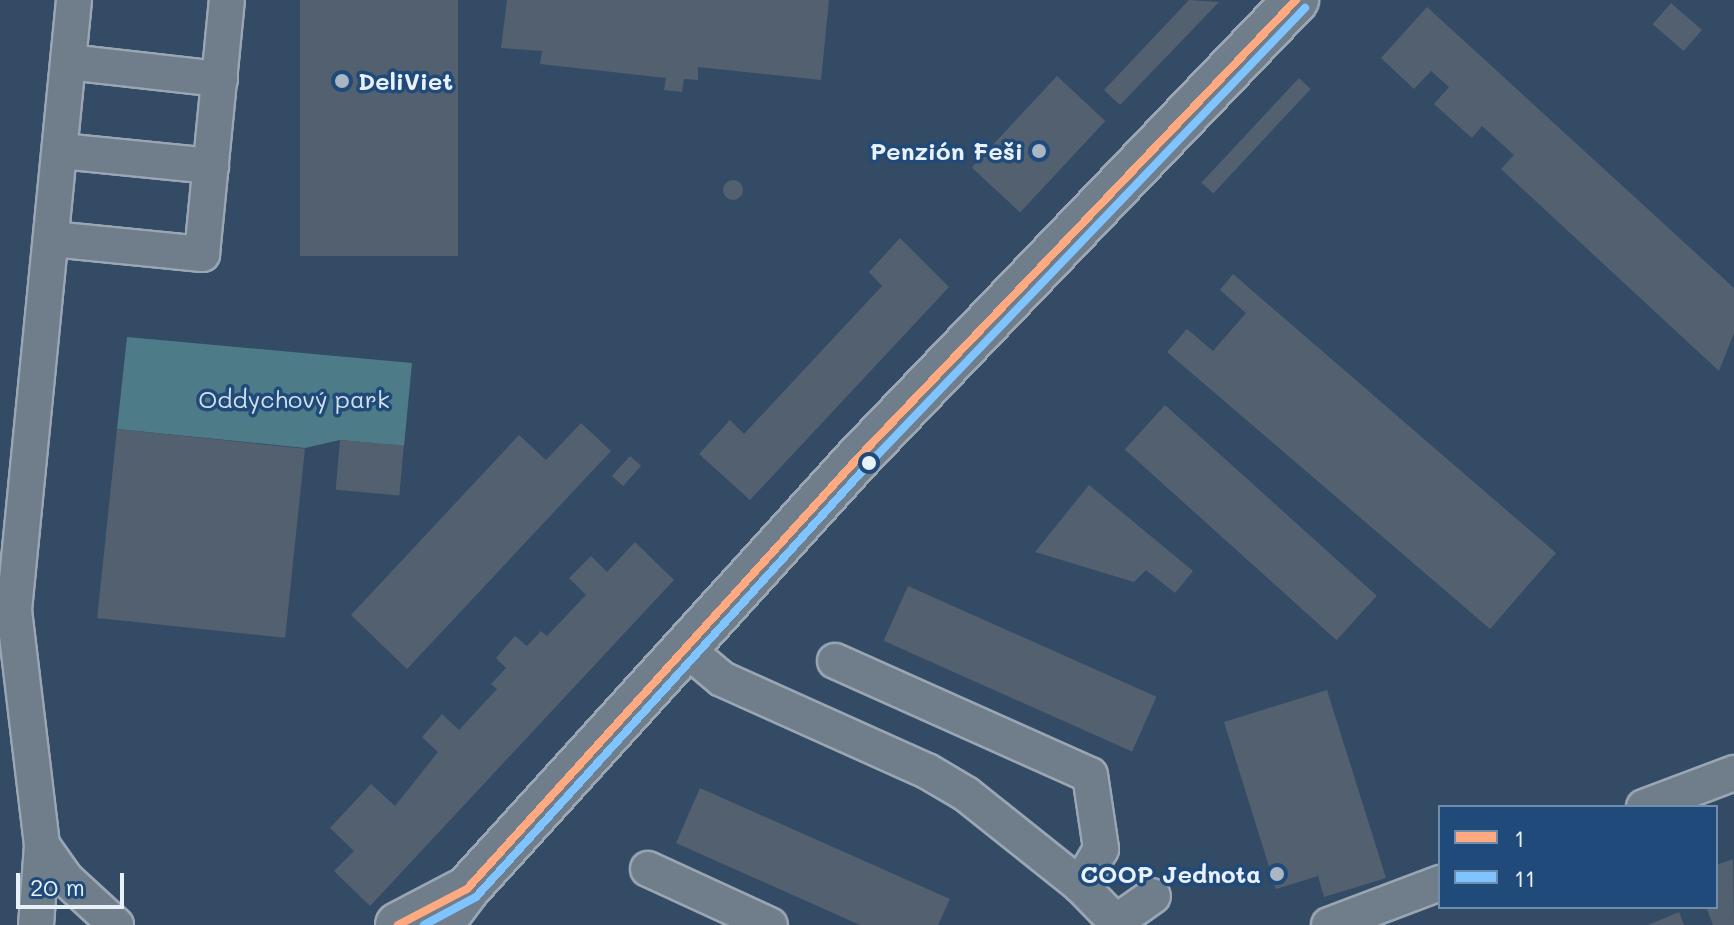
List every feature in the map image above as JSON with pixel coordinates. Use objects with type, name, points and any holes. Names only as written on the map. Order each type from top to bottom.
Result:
[{"type":"main road","points":[[440,925],[467,889],[858,458],[1296,0]]},
{"type":"main road","points":[[400,925],[467,889]]},
{"type":"street","points":[[37,924],[42,845],[7,609],[52,239],[74,0]]},
{"type":"street","points":[[52,239],[202,254],[227,0]]},
{"type":"street","points":[[68,62],[220,79]]},
{"type":"street","points":[[61,151],[211,166]]},
{"type":"street","points":[[685,648],[722,679],[927,771],[966,794],[1080,885],[1117,923],[1153,896]]},
{"type":"street","points":[[835,661],[1090,775],[1101,849],[1080,885]]},
{"type":"street","points":[[1649,805],[1734,773]]},
{"type":"street","points":[[42,845],[66,879],[116,925]]},
{"type":"street","points":[[648,869],[770,925]]},
{"type":"street","points":[[1329,925],[1438,884]]},
{"type":"green space","name":"Oddychový park","points":[[127,337],[412,363],[404,446],[340,440],[305,448],[117,429]]},
{"type":"building","points":[[300,0],[458,0],[458,256],[300,256]]},
{"type":"building","points":[[507,0],[829,0],[821,80],[698,67],[698,80],[684,79],[682,92],[664,90],[666,78],[540,64],[542,51],[501,48]]},
{"type":"building","points":[[1189,0],[1219,2],[1120,105],[1104,90]]},
{"type":"building","points":[[1671,3],[1702,30],[1684,51],[1653,24]]},
{"type":"building","points":[[1427,7],[1734,288],[1734,333],[1719,371],[1501,169],[1514,155],[1482,126],[1472,138],[1434,104],[1449,87],[1431,71],[1414,89],[1381,58]]},
{"type":"building","points":[[1057,76],[1105,121],[1020,212],[972,167]]},
{"type":"building","points":[[1299,78],[1311,89],[1213,193],[1201,183]]},
{"type":"building","points":[[733,180],[740,183],[743,190],[740,197],[733,200],[726,197],[723,190],[726,183]]},
{"type":"building","points":[[900,238],[949,287],[750,500],[699,454],[730,420],[744,434],[882,286],[869,272]]},
{"type":"building","points":[[1233,274],[1556,553],[1490,629],[1167,352],[1187,329],[1213,351],[1246,313],[1220,290]]},
{"type":"building","points":[[1165,405],[1377,596],[1337,640],[1125,450]]},
{"type":"building","points":[[581,423],[611,451],[407,669],[351,615],[519,435],[546,460]]},
{"type":"building","points":[[117,429],[305,449],[285,638],[97,618]]},
{"type":"building","points":[[340,440],[404,446],[399,495],[336,490]]},
{"type":"building","points":[[630,456],[641,466],[623,486],[612,476]]},
{"type":"building","points":[[1089,485],[1193,571],[1175,593],[1146,570],[1134,582],[1035,552]]},
{"type":"building","points":[[635,542],[674,580],[370,906],[334,871],[354,851],[330,828],[371,784],[395,806],[438,752],[422,737],[442,714],[459,730],[497,689],[491,684],[506,668],[496,658],[515,636],[527,646],[541,631],[547,636],[586,595],[569,578],[591,556],[607,572]]},
{"type":"building","points":[[908,586],[1156,697],[1132,751],[884,641]]},
{"type":"building","points":[[1327,690],[1386,878],[1324,897],[1318,876],[1276,889],[1224,722]]},
{"type":"building","points":[[700,788],[950,899],[938,925],[860,925],[676,843]]},
{"type":"building","points":[[1733,859],[1734,925],[1713,925],[1707,909],[1718,909],[1718,864]]},
{"type":"building","points":[[1679,912],[1684,925],[1648,925]]},
{"type":"transit line","name":"1","points":[[398,925],[467,889],[858,458],[1296,0]]},
{"type":"transit line","name":"11","points":[[424,925],[476,897],[867,466],[1305,8]]},
{"type":"place","name":"DeliViet","points":[[342,81]]},
{"type":"place","name":"Penzión Feši","points":[[1039,151]]},
{"type":"place","name":"COOP Jednota","points":[[1277,874]]}]
